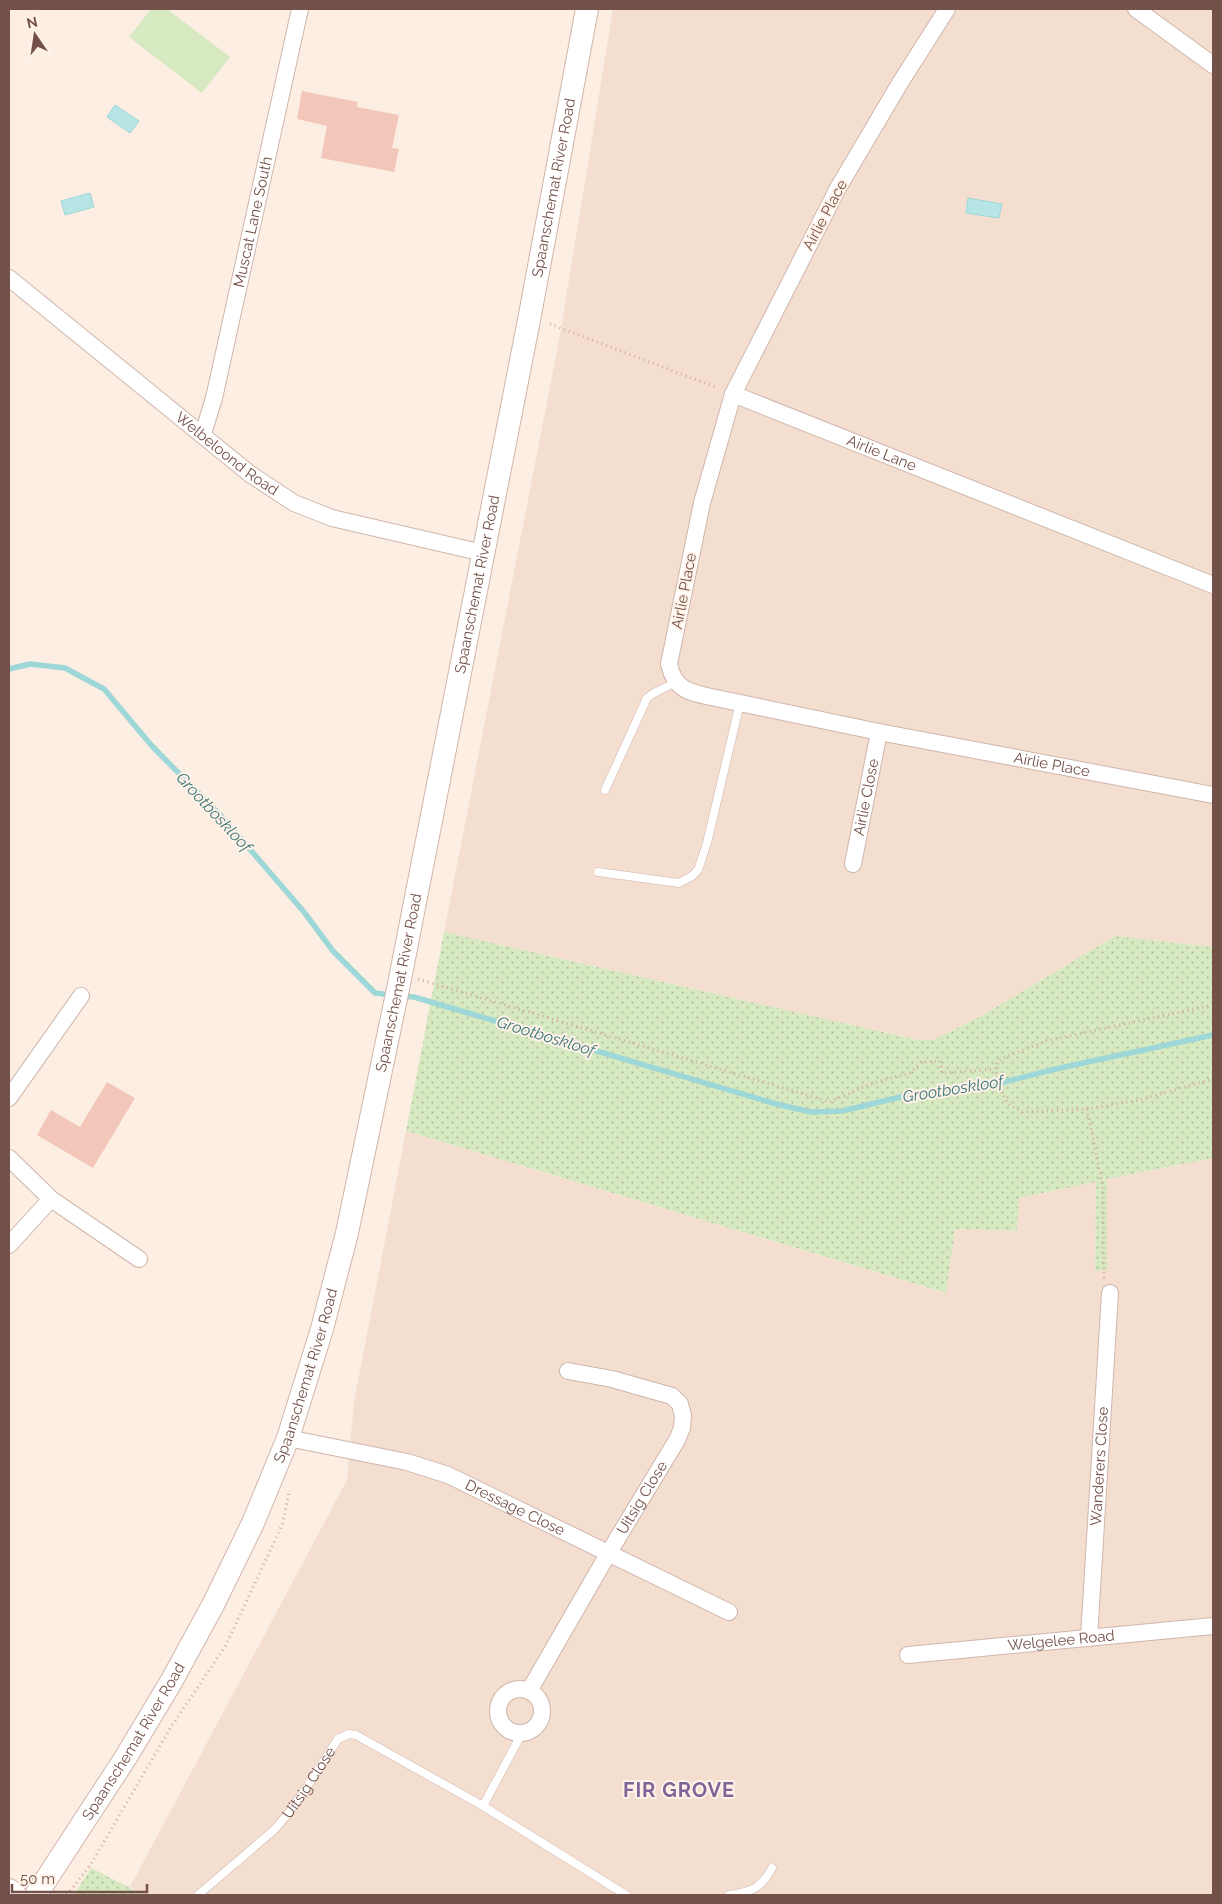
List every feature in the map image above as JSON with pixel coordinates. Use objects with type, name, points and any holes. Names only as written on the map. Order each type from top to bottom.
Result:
[{"type":"main road","name":"Spaanschemat River Road","points":[[36,1895],[126,1757],[171,1682],[213,1605],[253,1523],[288,1438],[322,1329],[347,1233],[394,1007],[407,981],[483,553],[535,287],[586,9]]},
{"type":"main road","points":[[9,1890],[15,1895]]},
{"type":"street","name":"Muscat Lane South","points":[[203,434],[214,398],[300,9]]},
{"type":"street","name":"Airlie Place","points":[[947,9],[900,83],[838,188],[733,394],[702,503],[669,664],[676,682],[690,692],[879,732],[1213,796]]},
{"type":"street","points":[[1136,9],[1213,65]]},
{"type":"street","name":"Welbeloond Road","points":[[9,278],[250,474],[294,504],[332,518],[483,553]]},
{"type":"street","name":"Airlie Lane","points":[[733,394],[1213,585]]},
{"type":"street","name":"Airlie Close","points":[[853,864],[879,732]]},
{"type":"street","points":[[9,1098],[82,996]]},
{"type":"street","points":[[9,1158],[51,1199],[139,1259]]},
{"type":"street","points":[[9,1245],[51,1199]]},
{"type":"street","name":"Wanderers Close","points":[[1089,1638],[1110,1293]]},
{"type":"street","name":"Uitsig Close","points":[[529,1691],[608,1554],[671,1453],[682,1428],[681,1407],[677,1400],[667,1394],[612,1379],[568,1372]]},
{"type":"street","name":"Dressage Close","points":[[288,1438],[426,1467],[472,1486],[729,1612]]},
{"type":"street","name":"Welgelee Road","points":[[908,1655],[1213,1626]]},
{"type":"street","points":[[521,1689],[529,1691],[539,1701],[541,1715],[535,1727],[522,1733],[507,1729],[501,1723],[498,1716],[501,1700],[513,1690],[521,1689]]},
{"type":"lane","points":[[605,790],[648,698],[654,692],[676,682]]},
{"type":"lane","points":[[598,872],[678,883],[692,876],[698,870],[707,843],[740,703]]},
{"type":"lane","points":[[484,1806],[522,1733]]},
{"type":"lane","name":"Uitsig Close","points":[[198,1895],[274,1830],[303,1793],[338,1739],[344,1736],[356,1735],[484,1806],[626,1895]]},
{"type":"lane","points":[[729,1895],[754,1889],[761,1884],[772,1868]]},
{"type":"path","points":[[550,324],[733,394]]},
{"type":"path","points":[[407,981],[830,1102],[870,1084],[910,1073],[921,1062],[940,1061],[942,1073],[995,1069]]},
{"type":"path","points":[[1213,1006],[1046,1041],[1006,1057],[998,1062],[995,1069],[1001,1091],[1008,1104],[1022,1112],[1087,1109],[1139,1100],[1213,1079]]},
{"type":"path","points":[[1087,1109],[1103,1188],[1103,1276],[1110,1293]]},
{"type":"shaded area","points":[[613,9],[1213,9],[1213,947],[1115,936],[983,1015],[933,1040],[918,1040],[444,932],[560,335]]},
{"type":"shaded area","points":[[406,1131],[945,1293],[955,1229],[1017,1231],[1019,1198],[1097,1181],[1095,1270],[1107,1270],[1107,1179],[1213,1158],[1213,1895],[144,1895],[130,1887],[347,1480],[354,1402]]},
{"type":"green space","points":[[151,9],[167,9],[230,57],[202,93],[129,37]]},
{"type":"green space","points":[[444,932],[918,1040],[933,1040],[983,1015],[1115,936],[1213,947],[1213,1158],[1107,1179],[1107,1270],[1095,1271],[1096,1182],[1019,1198],[1017,1231],[955,1229],[946,1293],[406,1131]]},
{"type":"green space","points":[[91,1868],[144,1895],[74,1895]]},
{"type":"water","points":[[115,105],[139,121],[130,133],[107,117]]},
{"type":"water","points":[[90,193],[94,207],[65,215],[61,201]]},
{"type":"water","points":[[968,198],[1002,204],[999,218],[966,213]]},
{"type":"building","points":[[302,91],[358,102],[357,107],[399,115],[392,148],[399,149],[394,172],[321,158],[327,126],[297,119]]},
{"type":"building","points":[[107,1082],[135,1098],[93,1168],[37,1135],[51,1110],[80,1127]]},
{"type":"waterway","name":"Grootboskloof","points":[[9,669],[30,664],[65,668],[104,689],[152,746],[223,818],[304,912],[333,951],[375,993],[391,995]]},
{"type":"waterway","name":"Grootboskloof","points":[[400,996],[414,997],[776,1104],[811,1112],[842,1111],[913,1094],[996,1084],[1060,1068],[1213,1035]]},
{"type":"district","name":"FIR GROVE","points":[[679,1790]]}]
